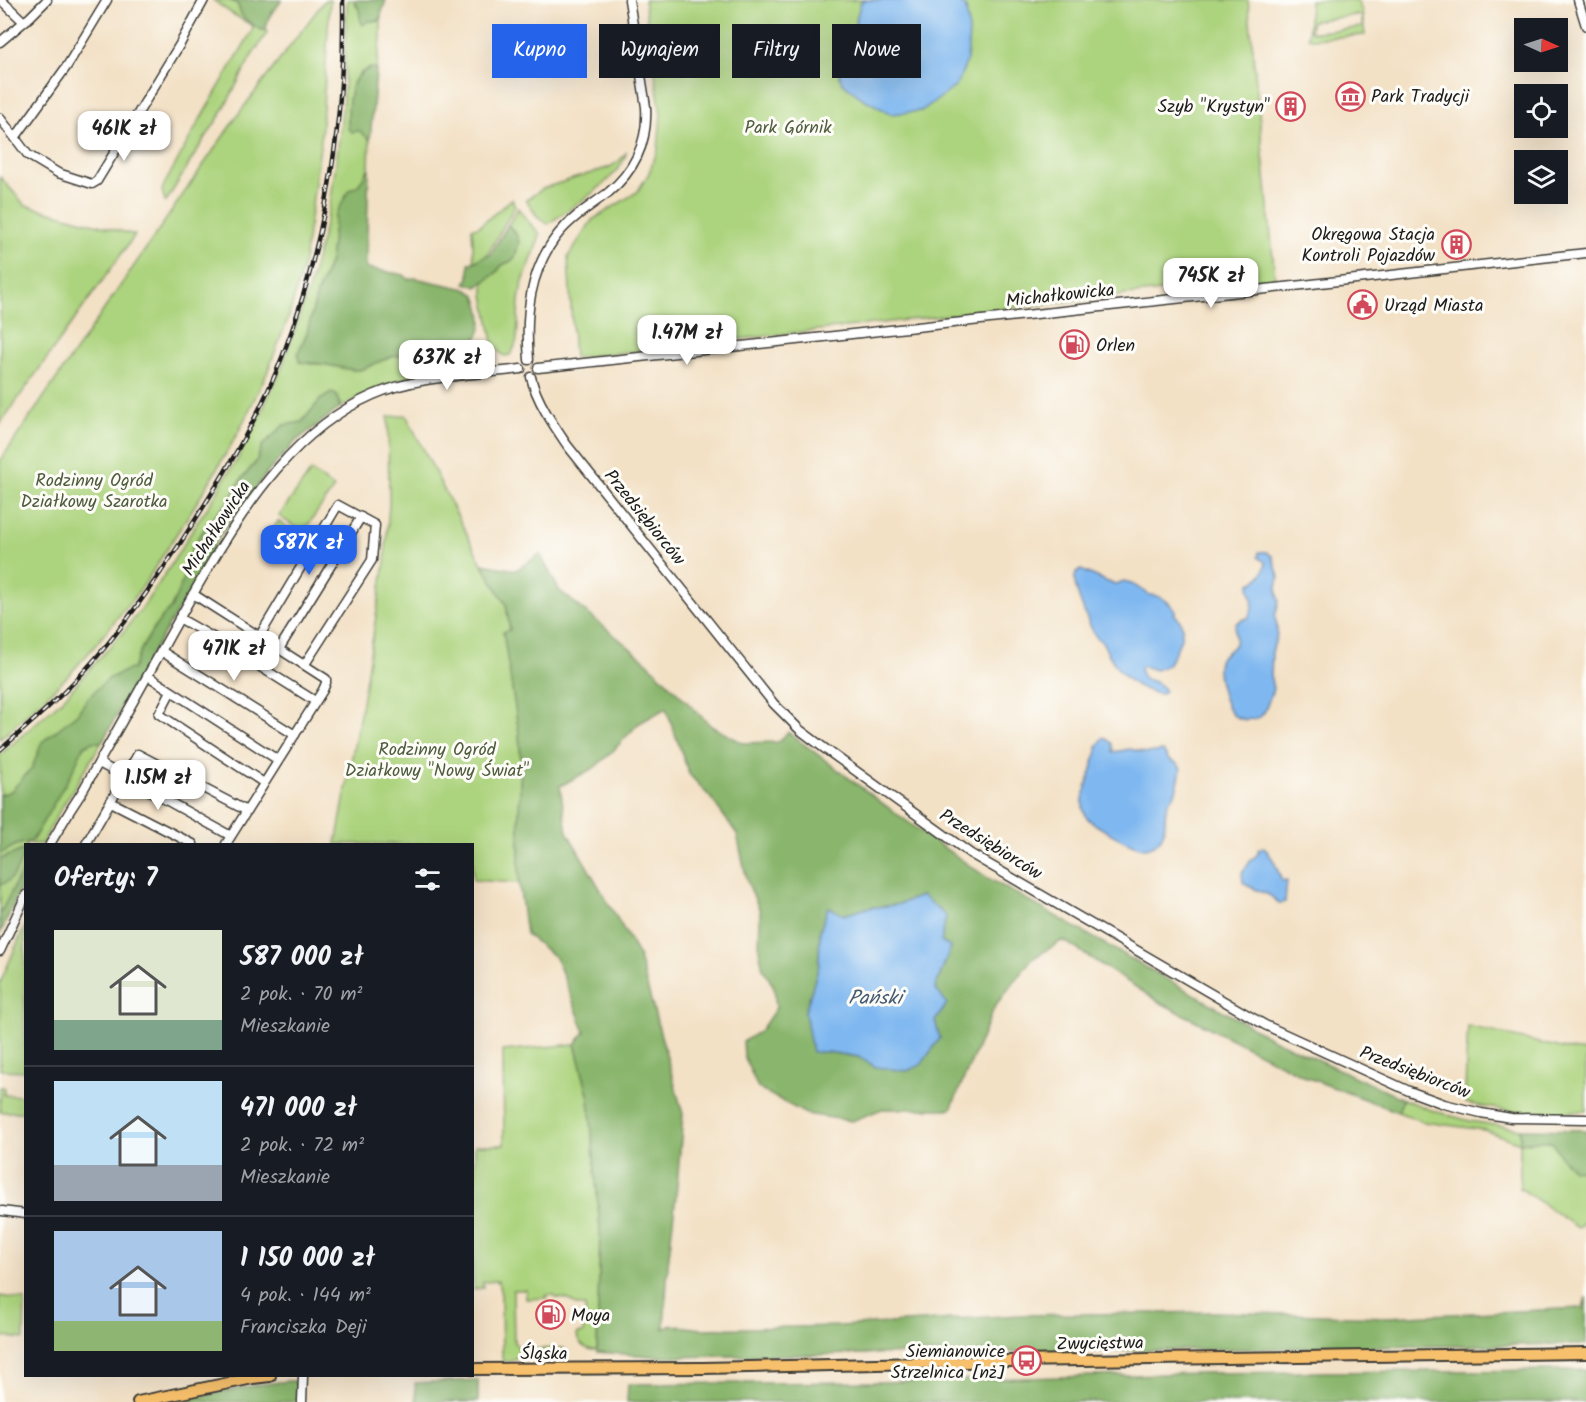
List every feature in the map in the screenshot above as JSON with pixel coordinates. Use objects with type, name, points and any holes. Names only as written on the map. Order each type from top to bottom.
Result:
[{"type":"main road","name":"Zwycięstwa","points":[[615,1369],[1586,1353]]},
{"type":"main road","name":"Śląska","points":[[474,1369],[615,1369]]},
{"type":"main road","points":[[138,1402],[262,1377]]},
{"type":"street","points":[[1,0],[24,22]]},
{"type":"street","points":[[0,42],[47,0]]},
{"type":"street","points":[[15,138],[67,66],[107,0]]},
{"type":"street","points":[[0,118],[28,155],[58,174],[92,184],[97,181],[204,0]]},
{"type":"street","points":[[529,360],[527,335],[529,305],[533,284],[542,260],[566,225],[623,179],[636,160],[643,142],[646,106],[629,0]]},
{"type":"street","points":[[1581,3],[1586,26]]},
{"type":"street","name":"Michałkowicka","points":[[538,368],[1586,253]]},
{"type":"street","points":[[529,360],[536,363],[538,368],[537,373],[531,377],[523,375],[521,369],[529,360]]},
{"type":"street","name":"Michałkowicka","points":[[51,843],[99,763],[179,618],[230,532],[261,488],[295,450],[336,416],[372,396],[398,386],[521,369]]},
{"type":"street","name":"Przedsiębiorców","points":[[531,377],[532,384],[542,403],[567,445],[774,704],[812,739],[945,836],[1003,874],[1265,1025],[1409,1091],[1455,1107],[1496,1116],[1526,1119],[1586,1119]]},
{"type":"street","points":[[259,637],[338,505],[375,525],[372,560],[305,664]]},
{"type":"street","points":[[279,649],[361,517]]},
{"type":"street","points":[[193,594],[326,679],[315,702],[227,843]]},
{"type":"street","points":[[179,618],[315,702]]},
{"type":"street","points":[[161,651],[295,735]]},
{"type":"street","points":[[148,676],[278,760]]},
{"type":"street","points":[[171,691],[159,714],[264,783]]},
{"type":"street","points":[[87,843],[138,754],[247,811]]},
{"type":"street","points":[[99,763],[231,836]]},
{"type":"street","points":[[111,802],[191,843]]},
{"type":"street","points":[[0,951],[24,900]]},
{"type":"street","points":[[2,1211],[24,1214]]},
{"type":"street","points":[[302,1402],[303,1377]]},
{"type":"green space","points":[[213,0],[229,0],[238,4],[246,20],[261,30],[266,30],[267,33],[251,57],[221,114],[165,202],[162,190],[164,185],[252,31],[253,26]]},
{"type":"green space","points":[[229,0],[282,0],[270,16],[266,30],[261,30],[243,17],[238,4]]},
{"type":"green space","name":"Rodzinny Ogród Działkowy Szarotka","points":[[325,0],[330,0],[321,139],[304,262],[289,316],[267,373],[238,433],[144,585],[69,675],[0,739],[0,461],[237,116]]},
{"type":"green space","points":[[347,0],[355,0],[355,4],[368,21],[379,21],[381,16],[381,40],[376,69],[366,70],[354,81],[348,110],[348,128],[360,131],[370,140],[369,168],[335,216],[330,261],[317,294],[307,333],[298,353],[309,364],[359,370],[398,355],[421,362],[422,367],[430,371],[462,365],[463,368],[400,380],[369,392],[340,408],[340,403],[320,400],[302,422],[262,446],[256,462],[240,481],[229,501],[207,525],[193,546],[181,585],[171,608],[161,618],[140,673],[43,843],[24,843],[24,881],[0,934],[0,755],[63,699],[142,608],[214,498],[257,422],[281,369],[308,291],[330,205],[344,85]]},
{"type":"green space","points":[[355,0],[386,0],[379,21],[368,21],[363,25]]},
{"type":"green space","name":"Park Górnik","points":[[644,0],[1248,0],[1275,278],[574,358],[568,257],[592,220],[637,192],[648,175],[658,149],[661,114],[656,78],[720,78],[720,24],[648,24]]},
{"type":"green space","points":[[1310,0],[1357,0],[1362,11],[1365,35],[1311,39],[1308,37]],"holes":[[[1362,16],[1362,27],[1316,32],[1310,30],[1312,21]]]},
{"type":"green space","points":[[371,68],[376,69],[376,73],[370,140],[360,131],[352,132],[348,128],[348,110],[353,85],[363,72]]},
{"type":"green space","points":[[626,153],[615,173],[581,202],[548,224],[537,216],[526,200],[544,188],[610,167]]},
{"type":"green space","points":[[369,168],[366,268],[404,275],[408,279],[415,278],[466,289],[475,294],[482,316],[482,325],[475,340],[468,347],[426,362],[397,356],[355,370],[299,362],[298,353],[307,333],[317,294],[330,261],[335,216],[349,190],[358,186]]},
{"type":"green space","points":[[0,177],[25,205],[135,235],[0,424]]},
{"type":"green space","points":[[512,199],[515,206],[487,255],[474,263],[472,228],[478,227]]},
{"type":"green space","points":[[518,208],[540,234],[521,291],[516,342],[510,355],[504,356],[494,347],[484,295],[484,282],[502,265],[511,261],[516,234],[508,225]]},
{"type":"green space","points":[[508,225],[516,234],[519,242],[515,257],[477,287],[465,283],[469,278],[469,263],[490,255]]},
{"type":"green space","points":[[331,393],[337,395],[340,408],[296,441],[267,473],[222,533],[102,742],[92,742],[84,746],[71,774],[32,841],[16,845],[0,854],[0,795],[11,791],[32,768],[42,742],[77,714],[99,687],[110,678],[133,669],[150,634],[171,608],[193,546],[207,525],[229,501],[240,481],[256,462],[262,446],[284,425],[302,422],[320,400]]},
{"type":"green space","name":"Rodzinny Ogród Działkowy \"Nowy Świat\"","points":[[406,415],[482,564],[506,604],[510,631],[504,632],[519,733],[521,764],[519,883],[474,880],[474,843],[336,843],[385,562],[389,504],[388,417]]},
{"type":"green space","points":[[311,471],[334,488],[303,532],[279,516]]},
{"type":"green space","points":[[278,521],[297,534],[286,552],[267,539]]},
{"type":"green space","points":[[540,554],[559,590],[646,661],[711,726],[743,743],[778,742],[788,732],[912,825],[988,878],[1273,1039],[1403,1099],[1398,1112],[1306,1077],[1159,1002],[1063,940],[1032,959],[995,1006],[951,1109],[882,1109],[852,1121],[806,1114],[758,1088],[744,1056],[743,1042],[761,1030],[776,1008],[774,987],[763,969],[759,950],[760,911],[747,881],[737,834],[710,797],[689,774],[666,708],[638,724],[594,768],[560,786],[567,832],[638,954],[683,1114],[664,1329],[671,1325],[702,1329],[840,1326],[1020,1315],[1217,1312],[1387,1317],[1583,1308],[1586,1297],[1586,1344],[664,1357],[597,1352],[600,1229],[589,1098],[575,1044],[585,1032],[556,958],[526,934],[519,883],[521,764],[519,733],[503,632],[510,630],[506,604],[482,564],[516,570]],"holes":[[[921,896],[941,942],[951,947],[935,988],[935,1021],[876,1067],[859,1057],[828,1052],[805,1012],[819,966],[820,931],[828,908],[844,915],[867,908],[896,905]]]},
{"type":"green space","points":[[24,849],[16,872],[0,885],[0,859]]},
{"type":"green space","points":[[24,867],[24,881],[0,934],[0,914]]},
{"type":"green space","points":[[24,928],[24,1071],[0,1070],[0,983]]},
{"type":"green space","points":[[1468,1026],[1586,1052],[1586,1111],[1527,1112],[1465,1103]]},
{"type":"green space","points":[[575,1044],[589,1098],[600,1229],[597,1350],[583,1346],[577,1338],[577,1334],[584,1333],[583,1328],[586,1326],[585,1306],[577,1306],[568,1299],[555,1298],[554,1295],[547,1295],[547,1298],[526,1299],[526,1290],[513,1290],[514,1342],[520,1352],[515,1359],[505,1362],[502,1359],[501,1295],[498,1281],[483,1282],[483,1288],[474,1289],[475,1145],[504,1145],[503,1051]]},
{"type":"green space","points":[[0,1087],[4,1087],[4,1095],[24,1096],[24,1112],[0,1112]]},
{"type":"green space","points":[[1403,1099],[1470,1121],[1520,1129],[1520,1143],[1484,1130],[1424,1122],[1398,1112]]},
{"type":"green space","points":[[1520,1129],[1586,1130],[1586,1171],[1573,1170],[1552,1142],[1520,1143]]},
{"type":"green space","points":[[1552,1142],[1573,1170],[1586,1171],[1586,1220],[1578,1228],[1520,1188],[1520,1143]]},
{"type":"green space","points":[[0,1296],[24,1300],[24,1339],[0,1336]]},
{"type":"green space","points":[[563,1348],[566,1351],[564,1357],[559,1360],[537,1361],[533,1358],[532,1353],[537,1349]]},
{"type":"green space","points":[[1586,1370],[1586,1402],[627,1402],[628,1384],[882,1382],[1199,1373]]},
{"type":"green space","points":[[478,1380],[478,1402],[416,1402],[415,1383]]},
{"type":"green space","points":[[295,1381],[298,1389],[297,1402],[185,1402],[184,1400],[256,1385]]},
{"type":"water","points":[[863,0],[958,0],[966,8],[969,31],[967,61],[956,86],[921,111],[891,114],[860,97],[841,81],[840,78],[921,78],[921,24],[856,24]]},
{"type":"water","points":[[1259,552],[1267,552],[1273,557],[1279,577],[1277,588],[1279,601],[1275,617],[1277,635],[1272,652],[1273,689],[1265,711],[1260,717],[1246,720],[1233,715],[1226,704],[1218,669],[1221,657],[1235,643],[1235,625],[1248,618],[1251,611],[1253,604],[1249,589],[1250,583],[1261,576],[1266,563],[1258,557]]},
{"type":"water","points":[[1081,570],[1108,582],[1131,583],[1150,595],[1158,596],[1175,610],[1175,615],[1182,626],[1182,632],[1181,639],[1168,665],[1156,670],[1142,666],[1140,669],[1144,679],[1156,682],[1163,688],[1165,691],[1162,694],[1149,691],[1131,682],[1097,638],[1076,589],[1075,576]]},
{"type":"water","points":[[1103,738],[1111,743],[1113,752],[1130,749],[1146,753],[1163,751],[1169,760],[1178,764],[1181,769],[1174,796],[1166,808],[1163,833],[1158,842],[1152,846],[1140,847],[1123,840],[1095,824],[1085,815],[1084,796],[1097,747]]},
{"type":"water","points":[[1264,847],[1274,861],[1282,881],[1287,880],[1285,902],[1279,903],[1269,895],[1243,882],[1242,873],[1258,854],[1258,850]]},
{"type":"water","name":"Pański","points":[[922,896],[946,916],[941,942],[951,947],[935,988],[947,1004],[935,1021],[940,1038],[921,1065],[907,1071],[876,1067],[859,1057],[812,1052],[805,1012],[819,966],[820,931],[828,907],[844,915],[867,908],[896,905]]},
{"type":"railway","points":[[0,750],[73,683],[107,645],[140,602],[223,474],[250,428],[273,380],[311,269],[330,180],[341,91],[343,0]]},
{"type":"place","name":"Park Tradycji","points":[[1350,96]]},
{"type":"place","name":"Szyb \"Krystyn\"","points":[[1291,106]]},
{"type":"place","name":"Okręgowa Stacja Kontroli Pojazdów","points":[[1456,244]]},
{"type":"place","name":"Urząd Miasta","points":[[1363,305]]},
{"type":"place","name":"Orlen","points":[[1075,345]]},
{"type":"place","name":"Moya","points":[[550,1315]]},
{"type":"place","name":"Siemianowice Strzelnica [nż]","points":[[1026,1361]]}]
